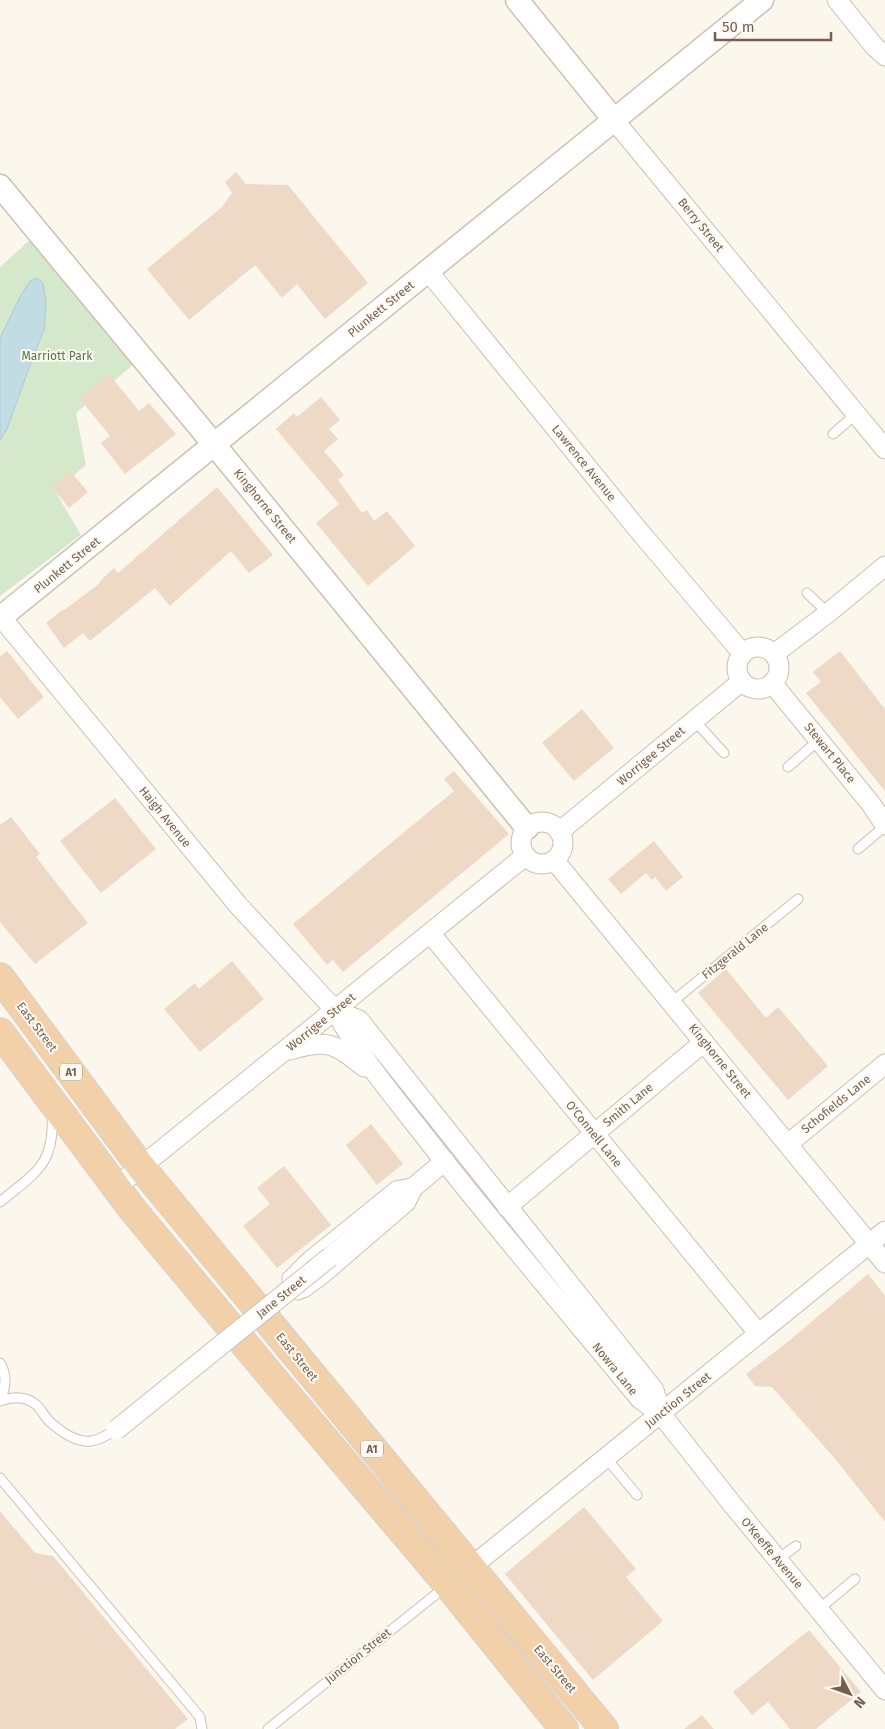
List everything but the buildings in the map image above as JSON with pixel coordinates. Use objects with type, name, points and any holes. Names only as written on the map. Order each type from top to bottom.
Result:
[{"type":"highway","name":"East Street","points":[[0,977],[141,1167],[604,1729]]},
{"type":"highway","name":"A1","points":[[0,1032],[116,1187],[272,1378],[448,1585],[564,1729]]},
{"type":"street","name":"Berry Street","points":[[516,0],[885,449]]},
{"type":"street","name":"Plunkett Street","points":[[1,618],[762,0]]},
{"type":"street","points":[[837,0],[874,46],[885,56]]},
{"type":"street","name":"Kinghorne Street","points":[[0,186],[527,828]]},
{"type":"street","name":"Lawrence Avenue","points":[[428,271],[635,526],[743,654]]},
{"type":"street","points":[[774,654],[828,614],[885,566]]},
{"type":"street","name":"Haigh Avenue","points":[[1,618],[238,905],[335,1010]]},
{"type":"street","points":[[755,647],[762,647],[774,654],[779,666],[779,672],[772,683],[756,689],[746,685],[742,681],[738,670],[738,664],[743,654],[748,649],[755,647]]},
{"type":"street","name":"Worrigee Street","points":[[560,832],[742,681]]},
{"type":"street","name":"Stewart Place","points":[[772,683],[871,804],[885,826]]},
{"type":"street","points":[[544,822],[560,832],[562,850],[554,860],[539,864],[525,856],[521,839],[527,828],[544,822]]},
{"type":"street","name":"Worrigee Street","points":[[116,1187],[525,856]]},
{"type":"street","name":"Kinghorne Street","points":[[554,860],[885,1263]]},
{"type":"street","name":"O'Connell Lane","points":[[430,933],[759,1334]]},
{"type":"street","name":"Nowra Lane","points":[[335,1010],[346,1031],[381,1080],[444,1161],[640,1399],[661,1414]]},
{"type":"street","name":"Nowra Lane","points":[[335,1010],[359,1020],[654,1390],[661,1414]]},
{"type":"street","name":"Smith Lane","points":[[507,1207],[704,1042]]},
{"type":"street","name":"Nowra Lane","points":[[284,1052],[311,1044],[323,1043],[335,1046],[381,1080]]},
{"type":"street","name":"Schofields Lane","points":[[788,1144],[885,1064]]},
{"type":"street","name":"Nowra Lane","points":[[433,1113],[444,1161]]},
{"type":"street","name":"Nowra Lane","points":[[444,1161],[486,1180]]},
{"type":"street","name":"Jane Street","points":[[116,1430],[330,1257],[444,1161]]},
{"type":"street","name":"Junction Street","points":[[470,1568],[885,1231]]},
{"type":"street","name":"O'Keeffe Avenue","points":[[661,1414],[885,1690]]},
{"type":"lane","points":[[833,434],[856,414]]},
{"type":"lane","points":[[807,593],[828,614]]},
{"type":"lane","points":[[694,720],[724,753]]},
{"type":"lane","points":[[788,767],[819,740]]},
{"type":"lane","points":[[858,849],[885,826]]},
{"type":"lane","name":"Fitzgerald Lane","points":[[672,1002],[798,899]]},
{"type":"lane","points":[[0,1202],[45,1162],[52,1140],[51,1101]]},
{"type":"lane","points":[[422,1181],[410,1206],[324,1279],[303,1294],[293,1294],[289,1290],[287,1286],[288,1277],[306,1258],[396,1186],[422,1181]]},
{"type":"lane","points":[[0,1400],[5,1387],[5,1378],[1,1365]]},
{"type":"lane","points":[[0,1400],[17,1397],[34,1403],[49,1421],[66,1433],[84,1441],[102,1438],[116,1430]]},
{"type":"lane","points":[[606,1458],[637,1495]]},
{"type":"lane","points":[[0,1478],[200,1717],[202,1729]]},
{"type":"lane","points":[[778,1560],[796,1546]]},
{"type":"lane","points":[[819,1610],[855,1579]]},
{"type":"lane","name":"Junction Street","points":[[268,1729],[448,1585]]},
{"type":"green space","name":"Marriott Park","points":[[33,237],[135,363],[76,413],[86,465],[55,491],[81,535],[0,596],[0,267]]},
{"type":"water","points":[[37,278],[43,283],[46,303],[44,330],[7,429],[0,440],[0,338],[21,295],[30,281]]}]
